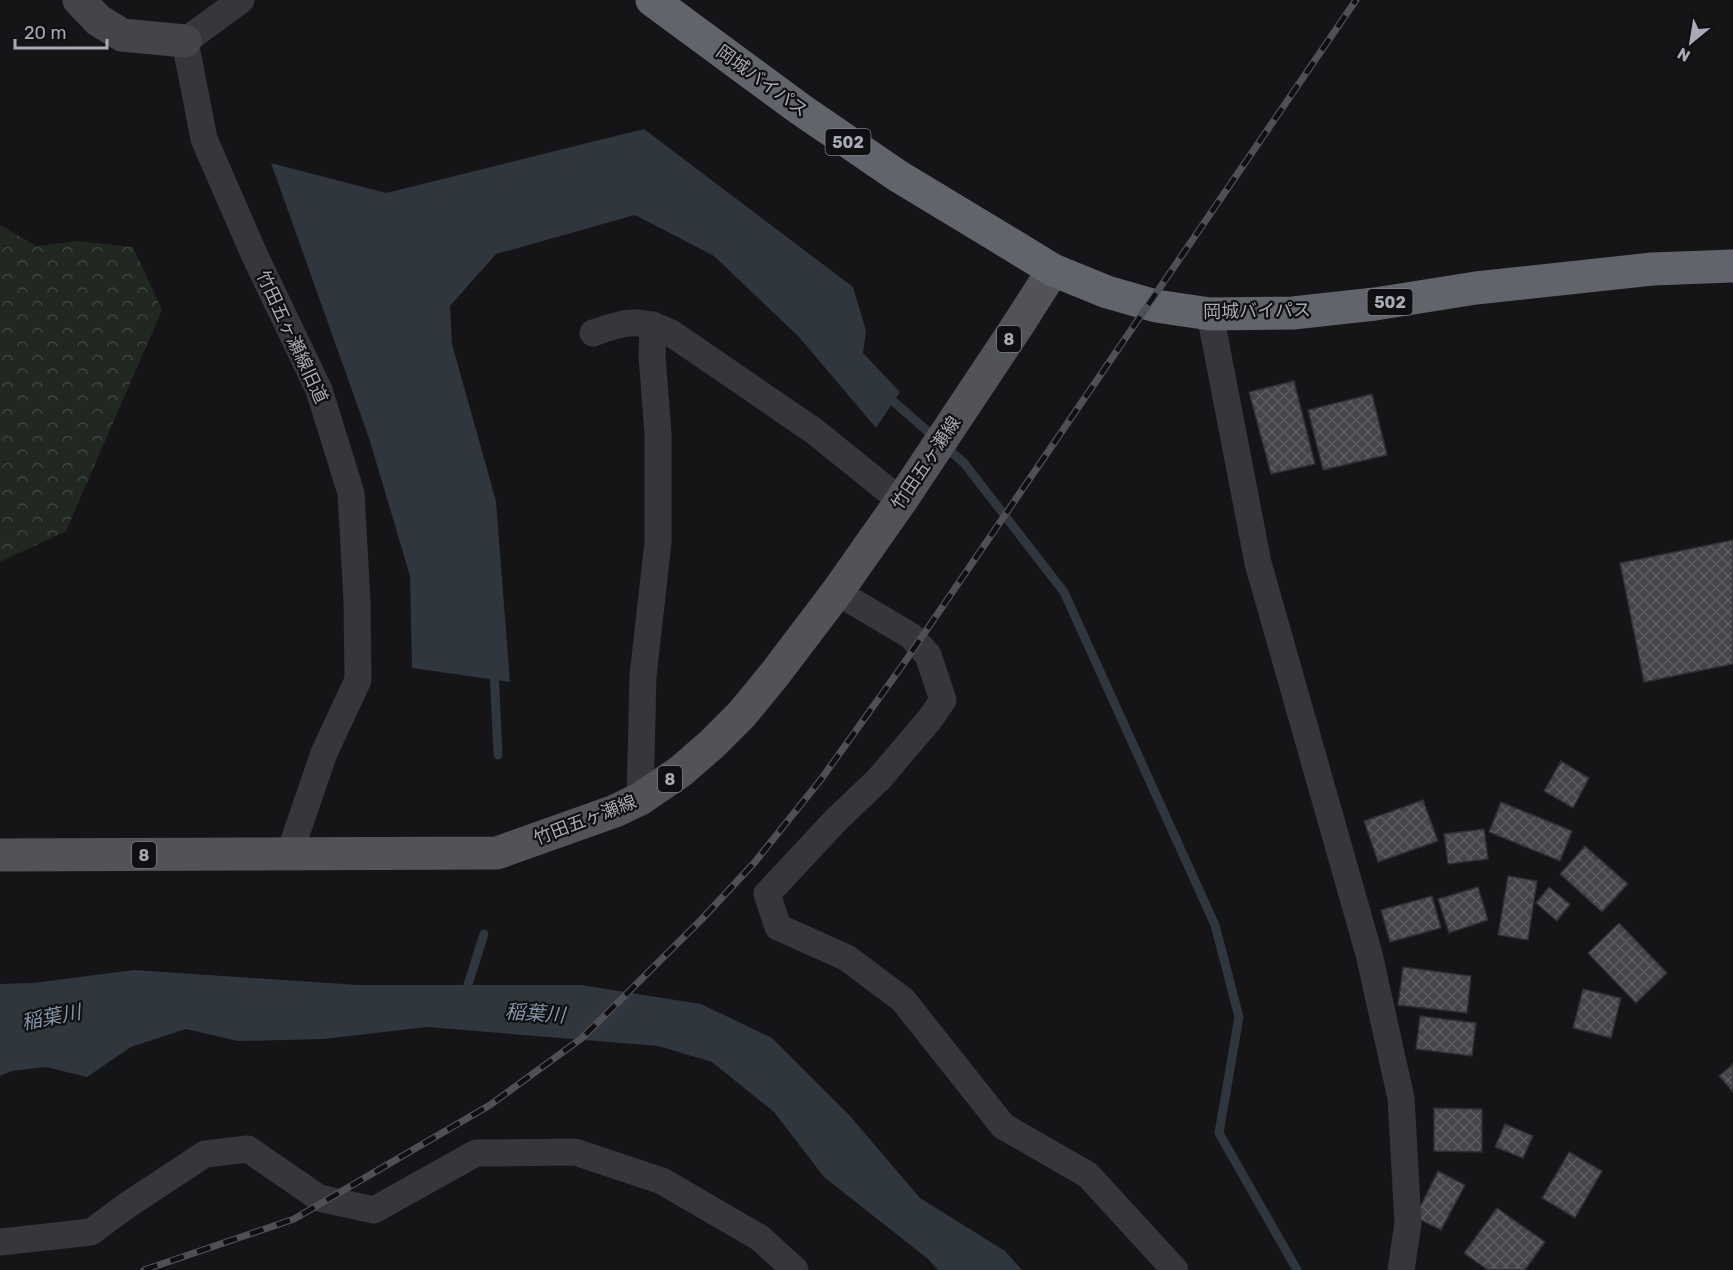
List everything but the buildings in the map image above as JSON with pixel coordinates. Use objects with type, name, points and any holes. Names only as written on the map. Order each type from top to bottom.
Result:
[{"type":"highway","name":"岡城バイパス","points":[[652,0],[800,109],[898,176],[1053,270],[1107,292],[1156,306],[1210,314],[1293,313],[1375,304],[1476,288],[1652,269],[1733,266]]},
{"type":"main road","name":"竹田五ヶ瀬線","points":[[0,855],[497,854],[615,811],[640,799],[681,771],[742,714],[837,592],[901,501],[1053,270]]},
{"type":"street","points":[[79,0],[98,20],[122,34],[184,41],[241,0]]},
{"type":"street","name":"竹田五ヶ瀬線旧道","points":[[184,41],[204,139],[254,254],[319,390],[351,493],[357,601],[357,680],[324,753],[289,855]]},
{"type":"street","points":[[1210,314],[1258,564],[1369,954],[1401,1098],[1408,1223],[1401,1270]]},
{"type":"street","points":[[593,333],[618,323],[634,322],[653,325],[671,333],[814,431],[901,501]]},
{"type":"street","points":[[640,799],[643,676],[658,542],[658,434],[652,355],[653,325]]},
{"type":"street","points":[[837,592],[911,636],[928,655],[943,700],[930,719],[879,779],[836,820],[767,894],[778,927],[847,958],[903,1000],[1004,1125],[1088,1175],[1175,1270]]},
{"type":"street","points":[[0,1242],[91,1232],[129,1204],[205,1155],[248,1149],[319,1198],[374,1210],[476,1153],[575,1152],[662,1181],[760,1238],[795,1270]]},
{"type":"green space","points":[[0,225],[36,246],[78,241],[133,247],[162,310],[66,531],[0,562]]},
{"type":"water","points":[[644,129],[853,287],[866,331],[863,353],[900,392],[876,428],[799,337],[714,256],[635,215],[496,254],[450,306],[452,344],[496,501],[510,682],[412,668],[410,576],[369,438],[271,163],[386,193]]},
{"type":"water","name":"稲葉川","points":[[134,970],[358,985],[581,985],[701,1004],[772,1038],[850,1116],[920,1198],[1005,1251],[1022,1270],[938,1270],[928,1259],[824,1177],[774,1112],[712,1062],[658,1046],[427,1027],[324,1039],[238,1041],[186,1029],[131,1047],[87,1077],[46,1067],[12,1071],[0,1076],[0,984],[33,983]]},
{"type":"waterway","points":[[886,395],[964,463],[1064,592],[1215,925],[1239,1017],[1219,1133],[1297,1270]]},
{"type":"waterway","points":[[494,669],[498,755]]},
{"type":"waterway","points":[[465,994],[484,934]]},
{"type":"railway","points":[[144,1270],[294,1219],[490,1105],[582,1038],[702,919],[755,862],[822,778],[902,666],[1356,0]]}]
